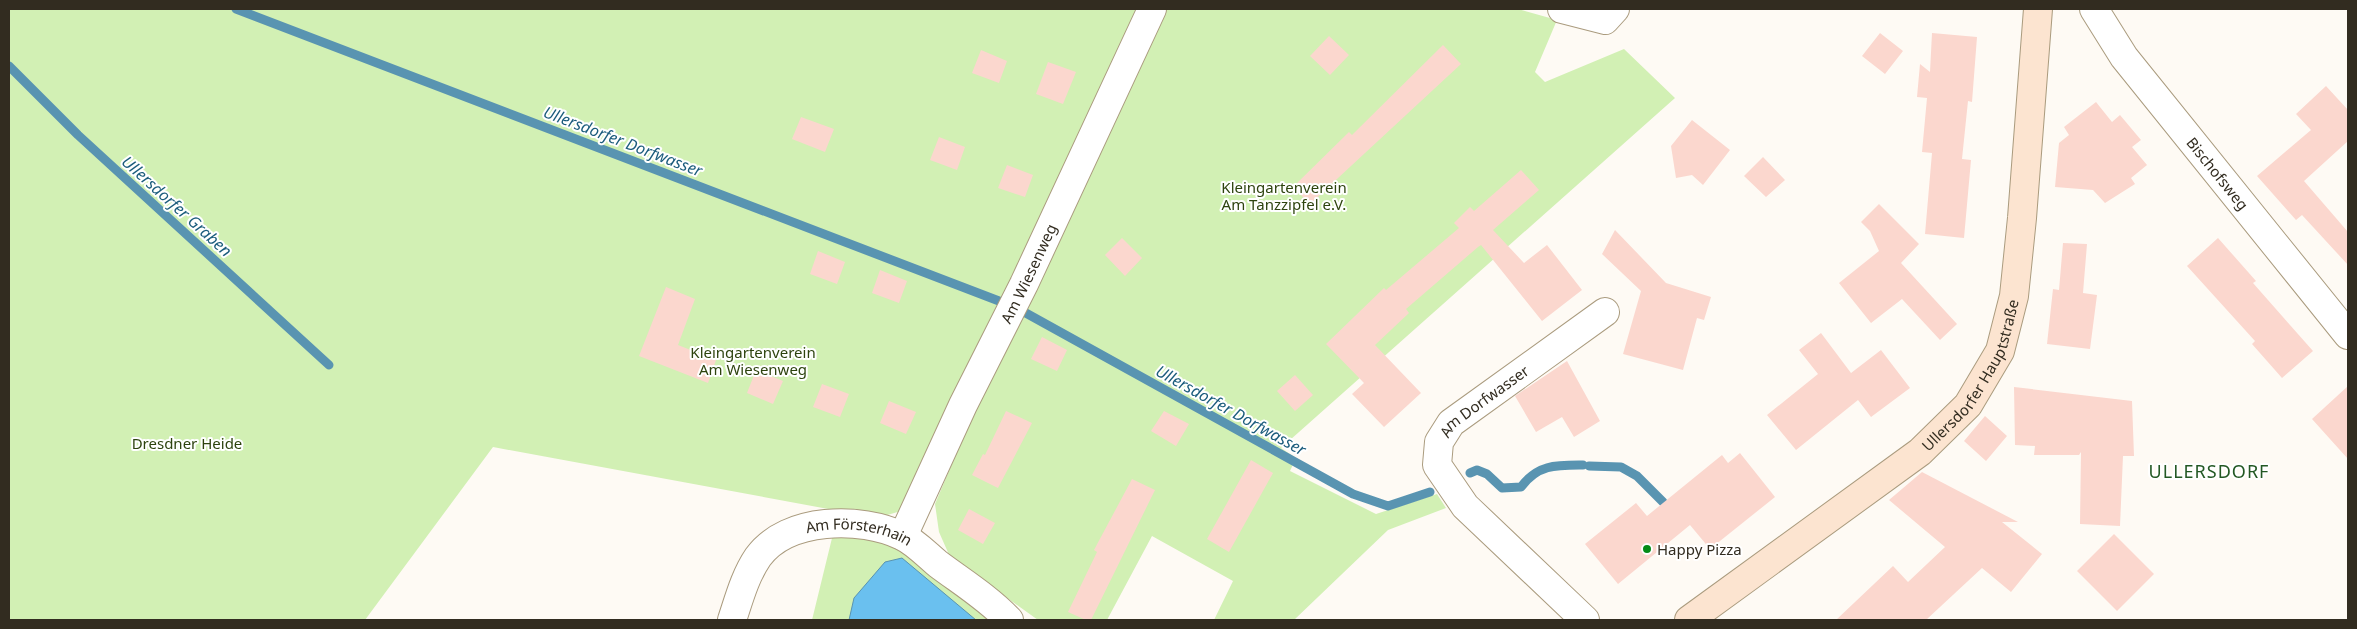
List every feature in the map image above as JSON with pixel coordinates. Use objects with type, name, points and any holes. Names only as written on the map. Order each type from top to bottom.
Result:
[{"type":"main road","name":"Ullersdorfer Hauptstraße","points":[[1689,620],[1920,452],[1968,405],[2000,350],[2015,286],[2038,9]]},
{"type":"street","name":"Am Wiesenweg","points":[[903,536],[963,405],[1024,284],[1152,9]]},
{"type":"street","points":[[1562,9],[1605,20],[1615,9]]},
{"type":"street","name":"Bischofsweg","points":[[2094,9],[2124,57],[2348,336]]},
{"type":"street","name":"Am Dorfwasser","points":[[1585,620],[1465,506],[1437,464],[1439,442],[1451,423],[1605,312]]},
{"type":"street","name":"Am Försterhain","points":[[732,620],[744,583],[758,557],[780,538],[813,526],[832,522],[880,528],[903,536],[973,588],[1009,620]]},
{"type":"green space","points":[[9,9],[1138,9],[901,511],[877,518],[493,447],[365,620],[9,620]]},
{"type":"green space","name":"Kleingartenverein Am Tanzzipfel e.V.","points":[[1165,9],[1518,9],[1557,20],[1535,72],[1545,82],[1624,49],[1675,98],[1281,448],[1296,458],[1290,471],[1376,514],[1437,494],[1446,508],[1388,530],[1294,620],[1214,620],[1233,581],[1152,536],[1107,620],[1038,620],[950,557],[939,532],[935,504],[973,414]]},
{"type":"green space","points":[[833,534],[856,534],[896,547],[993,620],[812,620]]},
{"type":"water","points":[[902,558],[976,620],[849,620],[854,598],[885,562]]},
{"type":"building","points":[[1880,33],[1903,51],[1885,74],[1862,56]]},
{"type":"building","points":[[1932,33],[1977,37],[1972,102],[1968,101],[1962,159],[1971,160],[1964,238],[1925,234],[1932,153],[1922,152],[1927,98],[1917,97],[1920,64],[1930,72]]},
{"type":"building","points":[[1329,36],[1349,55],[1330,75],[1310,56]]},
{"type":"building","points":[[1443,45],[1461,64],[1310,204],[1293,187],[1349,132],[1352,135]]},
{"type":"building","points":[[981,50],[1007,61],[999,83],[972,73]]},
{"type":"building","points":[[1048,62],[1076,72],[1063,104],[1036,94]]},
{"type":"building","points":[[2326,86],[2348,110],[2348,141],[2304,181],[2348,232],[2348,265],[2302,215],[2296,220],[2257,176],[2311,130],[2296,114]]},
{"type":"building","points":[[2096,102],[2112,122],[2120,115],[2141,140],[2132,147],[2147,165],[2131,178],[2135,184],[2105,203],[2093,190],[2055,187],[2059,143],[2069,135],[2064,127]]},
{"type":"building","points":[[801,117],[834,129],[825,152],[792,139]]},
{"type":"building","points":[[1692,120],[1730,150],[1703,185],[1692,175],[1676,178],[1671,146]]},
{"type":"building","points":[[939,137],[965,147],[957,170],[930,160]]},
{"type":"building","points":[[1763,157],[1785,180],[1766,197],[1744,176]]},
{"type":"building","points":[[1007,165],[1033,175],[1025,197],[998,188]]},
{"type":"building","points":[[1521,170],[1539,190],[1493,230],[1524,263],[1547,245],[1582,290],[1542,321],[1481,245],[1478,247],[1406,309],[1409,313],[1375,345],[1421,393],[1384,427],[1352,394],[1364,383],[1326,344],[1384,288],[1386,290],[1459,228],[1454,223],[1470,207],[1474,211]]},
{"type":"building","points":[[1879,204],[1919,244],[1901,263],[1957,324],[1940,340],[1902,299],[1871,323],[1839,283],[1879,251],[1870,231],[1861,222]]},
{"type":"building","points":[[1615,230],[1666,283],[1711,297],[1704,320],[1697,318],[1683,370],[1623,354],[1641,291],[1602,254]]},
{"type":"building","points":[[1122,238],[1142,258],[1125,276],[1105,255]]},
{"type":"building","points":[[2218,238],[2256,281],[2253,283],[2313,351],[2282,378],[2252,344],[2255,341],[2187,266]]},
{"type":"building","points":[[2063,243],[2087,244],[2083,293],[2097,295],[2090,349],[2047,344],[2053,289],[2059,290]]},
{"type":"building","points":[[818,251],[845,262],[837,284],[810,274]]},
{"type":"building","points":[[880,270],[907,281],[899,303],[872,293]]},
{"type":"building","points":[[666,287],[695,299],[678,345],[716,360],[708,383],[639,356]]},
{"type":"building","points":[[1821,333],[1851,373],[1881,350],[1910,388],[1871,417],[1858,400],[1796,450],[1767,415],[1818,374],[1799,350]]},
{"type":"building","points":[[1042,337],[1067,350],[1057,371],[1031,359]]},
{"type":"building","points":[[1567,361],[1600,421],[1574,437],[1562,417],[1536,432],[1515,396]]},
{"type":"building","points":[[756,370],[783,381],[773,404],[747,393]]},
{"type":"building","points":[[1295,375],[1313,395],[1295,411],[1277,391]]},
{"type":"building","points":[[822,384],[849,394],[840,417],[813,407]]},
{"type":"building","points":[[2348,386],[2348,459],[2312,419]]},
{"type":"building","points":[[2014,387],[2132,401],[2134,456],[2123,456],[2120,526],[2080,524],[2081,452],[2079,455],[2034,455],[2035,446],[2015,445]]},
{"type":"building","points":[[889,401],[916,412],[906,434],[880,423]]},
{"type":"building","points":[[1006,411],[1032,423],[998,488],[972,475],[983,454],[985,455]]},
{"type":"building","points":[[1164,411],[1189,424],[1176,446],[1151,431]]},
{"type":"building","points":[[1985,416],[2007,436],[1986,461],[1964,441]]},
{"type":"building","points":[[1740,453],[1775,497],[1710,549],[1690,525],[1618,584],[1585,544],[1636,503],[1647,516],[1722,455],[1728,463]]},
{"type":"building","points":[[1251,460],[1273,473],[1229,552],[1207,539]]},
{"type":"building","points":[[1922,472],[2018,522],[2002,522],[2042,554],[2011,592],[1982,568],[1926,620],[1836,620],[1893,566],[1908,582],[1945,547],[1889,500]]},
{"type":"building","points":[[1132,479],[1155,490],[1091,620],[1086,620],[1068,612],[1097,552],[1094,550]]},
{"type":"building","points":[[969,509],[995,523],[983,544],[958,530]]},
{"type":"building","points":[[2114,534],[2154,574],[2117,611],[2077,571]]},
{"type":"waterway","name":"Ullersdorfer Dorfwasser","points":[[236,9],[999,301]]},
{"type":"waterway","name":"Ullersdorfer Graben","points":[[9,66],[78,135],[329,365]]},
{"type":"waterway","name":"Ullersdorfer Dorfwasser","points":[[1024,312],[1353,494],[1388,506],[1430,492]]},
{"type":"waterway","name":"Ullersdorfer Dorfwasser","points":[[1470,473],[1477,470],[1487,474],[1502,488],[1521,487],[1527,479],[1549,467],[1583,465]]},
{"type":"waterway","name":"Ullersdorfer Dorfwasser","points":[[1589,466],[1621,467],[1637,476],[1663,502]]},
{"type":"place","name":"Happy Pizza","points":[[1647,549]]},
{"type":"district","name":"ULLERSDORF","points":[[2209,471]]},
{"type":"park label","name":"Kleingartenverein Am Wiesenweg","points":[[753,360]]},
{"type":"park label","name":"Dresdner Heide","points":[[187,443]]}]
